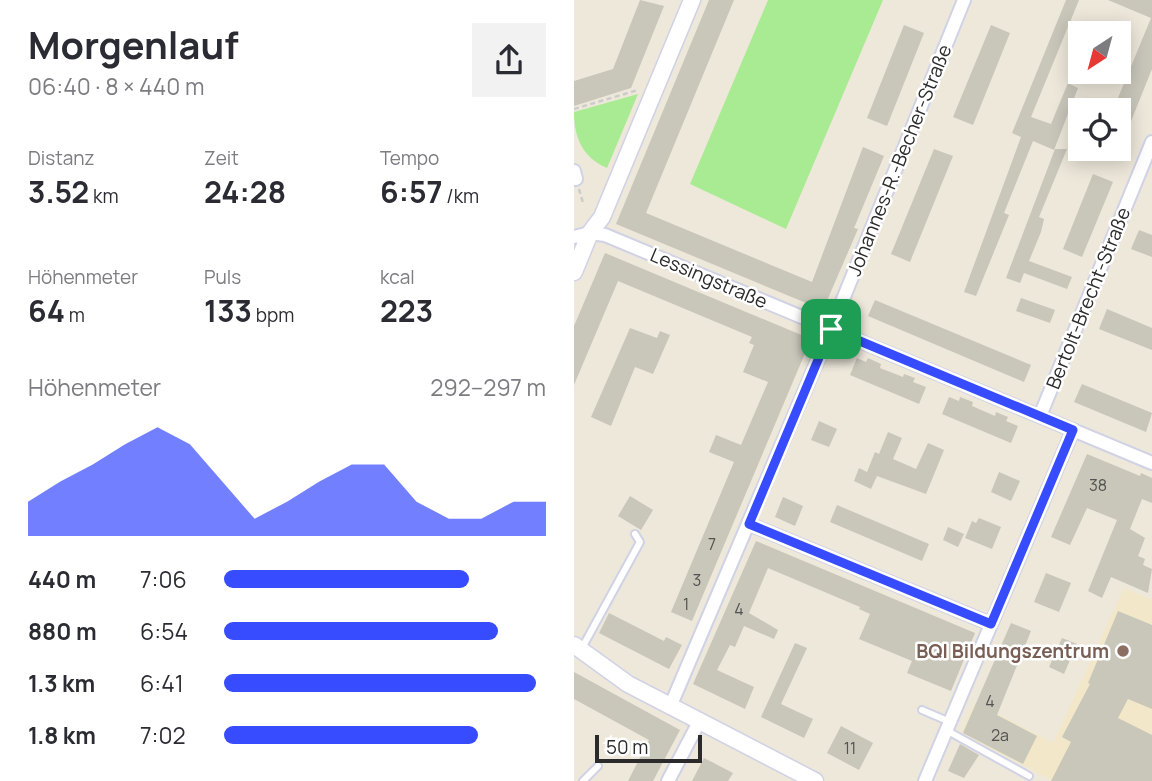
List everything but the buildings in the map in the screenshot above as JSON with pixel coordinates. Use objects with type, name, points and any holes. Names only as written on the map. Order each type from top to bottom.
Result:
[{"type":"street","points":[[574,272],[582,235],[602,217],[692,0]]},
{"type":"street","name":"Johannes-R.-Becher-Straße","points":[[670,707],[831,329],[964,0]]},
{"type":"street","name":"Bertolt-Brecht-Straße","points":[[1040,416],[1152,142]]},
{"type":"street","name":"Lessingstraße","points":[[582,235],[605,235],[1152,463]]},
{"type":"street","points":[[925,781],[1073,430]]},
{"type":"street","points":[[749,524],[991,624]]},
{"type":"street","points":[[578,647],[628,684],[815,781]]},
{"type":"street","points":[[668,781],[699,722]]},
{"type":"lane","points":[[578,647],[640,542],[635,534]]},
{"type":"lane","points":[[922,710],[1029,776]]},
{"type":"lane","points":[[583,781],[598,766]]},
{"type":"path","points":[[574,109],[656,85]]},
{"type":"shaded area","name":"BQI Bildungszentrum","points":[[1124,588],[1152,600],[1152,781],[1053,781],[961,733],[975,702],[1053,743]]},
{"type":"green space","points":[[768,0],[883,0],[786,229],[690,184]]},
{"type":"green space","points":[[638,94],[607,168],[586,153],[578,139],[574,112]]},
{"type":"place","name":"BQI Bildungszentrum","points":[[1123,651]]},
{"type":"route","points":[[831,329],[1073,430],[991,624],[749,524],[831,329]]}]
